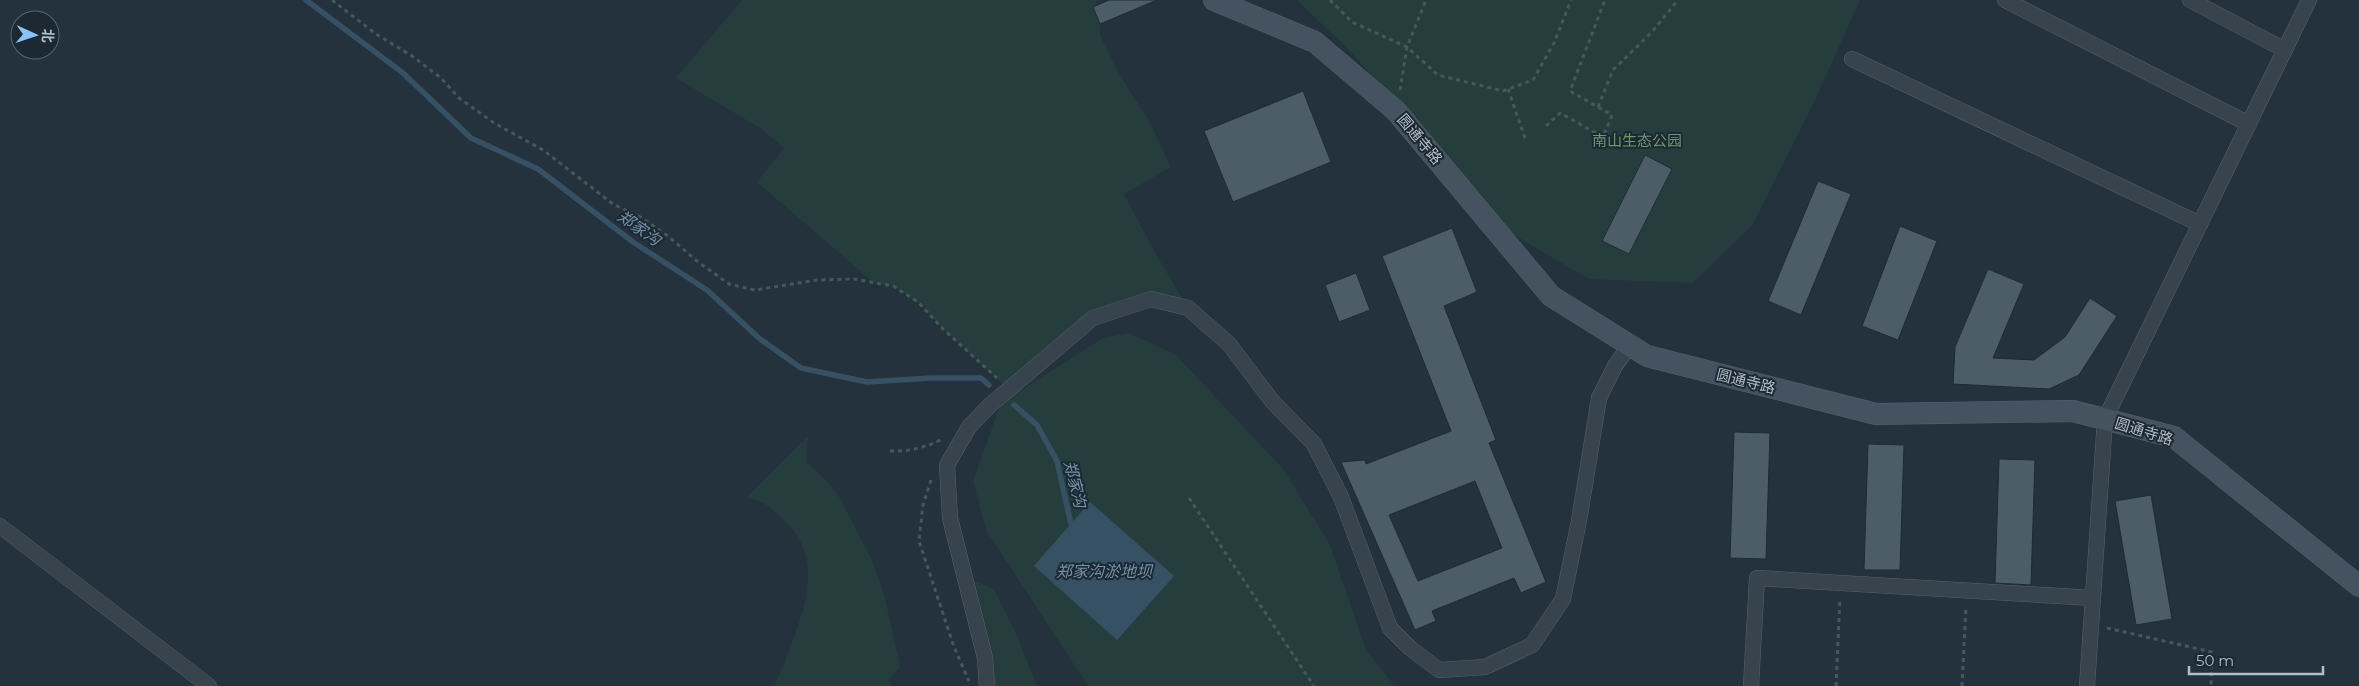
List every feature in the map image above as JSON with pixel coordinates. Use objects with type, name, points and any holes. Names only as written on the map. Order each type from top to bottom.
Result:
[{"type":"street","name":"圆通寺路","points":[[1214,0],[1315,42],[1396,111],[1551,296],[1647,356],[1876,414],[2073,412],[2174,437],[2359,586]]},
{"type":"street","points":[[2005,0],[2249,124]]},
{"type":"street","points":[[2190,0],[2285,50]]},
{"type":"street","points":[[2086,686],[2105,419],[2309,0]]},
{"type":"street","points":[[1852,60],[2200,224]]},
{"type":"street","points":[[987,686],[985,658],[950,518],[947,466],[968,427],[1008,389],[1093,318],[1151,299],[1188,308],[1229,344],[1272,401],[1314,444],[1341,497],[1390,628],[1410,648],[1439,670],[1485,667],[1532,645],[1563,599],[1580,521],[1599,398],[1615,366],[1630,345]]},
{"type":"street","points":[[0,526],[209,686]]},
{"type":"street","points":[[1751,686],[1757,578],[2092,598]]},
{"type":"path","points":[[332,0],[376,34],[412,56],[441,78],[459,98],[487,118],[543,150],[613,204],[642,218],[729,284],[755,290],[809,281],[854,279],[893,286],[918,302],[943,329],[1008,389]]},
{"type":"path","points":[[1330,0],[1352,22],[1407,47],[1438,75],[1503,91],[1533,80],[1554,43],[1571,0]]},
{"type":"path","points":[[1396,111],[1407,47],[1426,0]]},
{"type":"path","points":[[1546,126],[1560,112],[1602,137],[1612,115],[1570,91],[1606,0]]},
{"type":"path","points":[[1598,107],[1613,70],[1651,33],[1678,0]]},
{"type":"path","points":[[1508,89],[1524,138]]},
{"type":"path","points":[[890,451],[925,447],[946,437],[943,445]]},
{"type":"path","points":[[932,477],[923,505],[919,541],[954,646],[972,686]]},
{"type":"path","points":[[1189,498],[1314,686]]},
{"type":"path","points":[[1836,686],[1841,583]]},
{"type":"path","points":[[1962,686],[1967,590]]},
{"type":"path","points":[[2091,624],[2212,652],[2210,686]]},
{"type":"green space","points":[[742,0],[1097,0],[1093,7],[1100,24],[1100,35],[1119,74],[1149,121],[1171,167],[1124,194],[1157,256],[1188,308],[1151,299],[1093,318],[1008,389],[943,329],[917,302],[893,286],[873,282],[757,182],[784,148],[760,128],[676,78]]},
{"type":"green space","name":"南山生态公园","points":[[1297,0],[1860,0],[1814,102],[1753,224],[1693,283],[1589,279],[1507,231],[1352,53]]},
{"type":"green space","points":[[1129,333],[1176,355],[1284,470],[1330,545],[1366,650],[1395,686],[1088,686],[986,530],[973,481],[1001,403],[1103,338]]},
{"type":"green space","points":[[808,436],[806,462],[824,478],[838,495],[872,560],[885,598],[900,667],[889,679],[891,686],[774,686],[780,675],[803,609],[807,593],[807,563],[804,548],[796,534],[785,521],[768,506],[747,497]]},
{"type":"green space","points":[[967,578],[994,589],[1018,638],[1037,686],[987,686]]},
{"type":"water","name":"郑家沟淤地坝","points":[[1090,502],[1174,576],[1117,640],[1034,566]]},
{"type":"building","points":[[1109,0],[1157,0],[1100,24],[1093,7]]},
{"type":"building","points":[[1303,91],[1331,162],[1233,202],[1204,131]]},
{"type":"building","points":[[1645,155],[1672,169],[1629,254],[1602,241]]},
{"type":"building","points":[[1818,181],[1851,194],[1801,315],[1768,301]]},
{"type":"building","points":[[1900,226],[1937,241],[1898,340],[1862,326]]},
{"type":"building","points":[[1452,228],[1477,292],[1444,306],[1496,440],[1489,443],[1546,582],[1521,593],[1514,578],[1432,611],[1436,621],[1415,630],[1341,462],[1365,460],[1366,464],[1451,431],[1382,256]],"holes":[[[1475,481],[1502,548],[1418,581],[1389,515]]]},
{"type":"building","points":[[1988,269],[2024,284],[1993,358],[2034,360],[2065,337],[2090,298],[2117,316],[2079,375],[2049,389],[1953,384],[1955,347]]},
{"type":"building","points":[[1356,273],[1370,310],[1339,322],[1325,285]]},
{"type":"building","points":[[1734,432],[1770,433],[1766,559],[1730,558]]},
{"type":"building","points":[[1868,444],[1904,445],[1900,570],[1864,570]]},
{"type":"building","points":[[1999,459],[2035,460],[2031,585],[1995,583]]},
{"type":"building","points":[[2151,495],[2172,619],[2136,625],[2115,501]]},
{"type":"waterway","name":"郑家沟","points":[[306,0],[403,73],[471,138],[538,169],[633,242],[707,290],[760,339],[801,368],[867,382],[931,378],[981,378],[989,385]]},
{"type":"waterway","name":"郑家沟","points":[[1014,405],[1037,425],[1057,461],[1071,524]]}]
